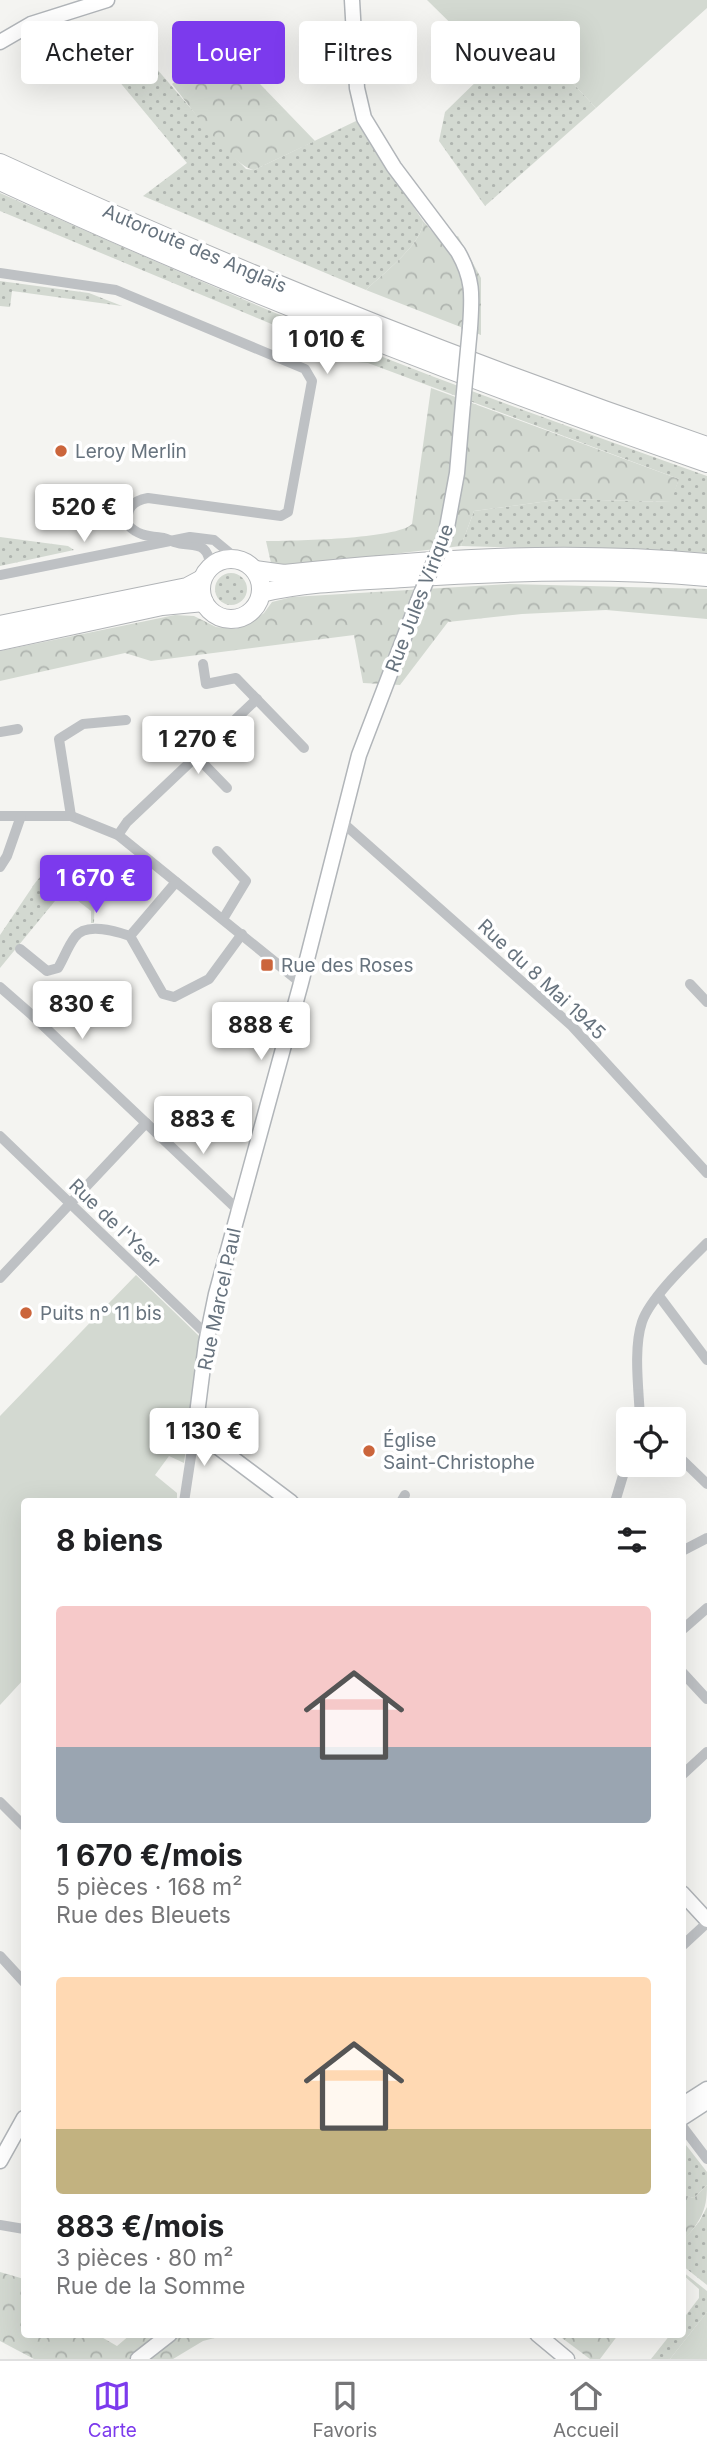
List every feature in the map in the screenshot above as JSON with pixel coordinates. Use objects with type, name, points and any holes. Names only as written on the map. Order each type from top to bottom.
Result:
[{"type":"highway","name":"Autoroute des Anglais","points":[[0,163],[237,268],[408,337],[602,410],[707,446]]},
{"type":"highway","name":"Autoroute des Anglais","points":[[0,181],[230,282],[404,353],[707,463]]},
{"type":"highway","points":[[0,625],[187,587],[218,562],[237,559],[255,570],[284,574],[469,558],[580,557],[707,563]]},
{"type":"highway","points":[[206,573],[201,595],[204,602],[217,616],[236,619],[253,610],[261,593],[259,577],[255,570]]},
{"type":"highway","points":[[261,593],[351,581],[467,573],[579,571],[707,577]]},
{"type":"highway","points":[[0,640],[162,606],[204,602]]},
{"type":"street","points":[[0,42],[30,24],[107,0]]},
{"type":"street","name":"Rue Jules Virique","points":[[239,1211],[359,755],[446,533],[457,473],[472,293],[466,266],[458,252],[394,167],[364,118],[358,88],[352,0]]},
{"type":"street","points":[[0,273],[116,290],[306,369],[312,382],[288,512],[281,516],[148,498],[134,502],[128,510],[128,525],[134,531],[168,538],[173,542],[199,545],[206,551],[206,573]]},
{"type":"street","points":[[0,575],[190,537],[214,540],[237,559]]},
{"type":"street","points":[[203,664],[206,684],[236,678],[304,748]]},
{"type":"street","points":[[118,835],[127,822],[257,699]]},
{"type":"street","points":[[71,816],[59,739],[83,724],[126,720]]},
{"type":"street","points":[[0,732],[18,729]]},
{"type":"street","points":[[197,757],[227,788]]},
{"type":"street","points":[[0,816],[71,816],[118,835],[300,984]]},
{"type":"street","points":[[0,867],[7,856],[21,816]]},
{"type":"street","name":"Rue du 8 Mai 1945","points":[[342,822],[572,1026],[707,1173]]},
{"type":"street","points":[[217,850],[246,881],[223,919]]},
{"type":"street","points":[[130,936],[176,882]]},
{"type":"street","points":[[20,949],[47,971],[58,968],[77,934],[87,930],[112,930],[130,936],[163,994],[174,997],[209,979],[242,934]]},
{"type":"street","points":[[690,984],[707,1002]]},
{"type":"street","points":[[0,987],[239,1211]]},
{"type":"street","points":[[0,1278],[146,1123]]},
{"type":"street","name":"Rue de l'Yser","points":[[0,1136],[202,1330],[208,1332]]},
{"type":"street","name":"Rue Marcel Paul","points":[[195,1430],[208,1332],[239,1211]]},
{"type":"street","points":[[640,1407],[638,1353],[644,1315],[707,1243]]},
{"type":"street","points":[[659,1296],[707,1360]]},
{"type":"street","points":[[185,1498],[195,1430],[285,1498]]},
{"type":"street","points":[[686,1464],[707,1484]]},
{"type":"street","points":[[616,1498],[623,1477]]},
{"type":"street","points":[[686,1549],[707,1538]]},
{"type":"street","points":[[686,1626],[707,1608]]},
{"type":"street","points":[[686,1675],[707,1699]]},
{"type":"street","points":[[686,1770],[707,1752]]},
{"type":"street","points":[[0,1802],[21,1823]]},
{"type":"street","points":[[686,1898],[707,1922],[686,1942]]},
{"type":"street","points":[[0,1956],[21,1979]]},
{"type":"street","points":[[686,2102],[707,2088]]},
{"type":"street","points":[[686,2115],[707,2102]]},
{"type":"street","points":[[0,2161],[21,2127]]},
{"type":"street","points":[[686,2131],[707,2159]]},
{"type":"street","points":[[0,2225],[21,2229]]},
{"type":"street","points":[[138,2359],[165,2338]]},
{"type":"street","points":[[542,2338],[567,2359]]},
{"type":"green space","points":[[427,0],[707,0],[707,8],[596,108],[574,84],[580,84],[580,21],[448,21]]},
{"type":"green space","points":[[158,70],[246,169],[254,170],[356,121],[423,221],[421,230],[401,258],[366,290],[143,196],[187,163],[121,84],[158,84]]},
{"type":"green space","points":[[172,84],[260,84],[315,141],[254,170],[234,158]]},
{"type":"green space","points":[[474,84],[574,84],[596,108],[485,206],[439,141],[445,112]]},
{"type":"green space","points":[[0,193],[350,344],[707,476],[707,553],[461,546],[474,511],[563,499],[670,502],[679,479],[368,363],[357,362],[351,357],[0,211]]},
{"type":"green space","points":[[423,221],[442,243],[458,236],[481,278],[481,335],[366,290],[410,248],[417,239]]},
{"type":"green space","points":[[0,281],[89,293],[122,306],[12,291],[10,307],[0,306]]},
{"type":"green space","points":[[431,388],[679,479],[671,502],[563,499],[474,511],[461,546],[291,566],[271,563],[266,541],[366,536],[403,529],[412,524]]},
{"type":"green space","points":[[0,537],[68,546],[74,550],[0,566]]},
{"type":"green space","points":[[231,573],[243,577],[247,589],[243,601],[231,605],[219,601],[215,589],[219,577]]},
{"type":"green space","points":[[509,584],[707,589],[707,619],[606,610],[522,614],[448,622],[400,685],[363,683],[354,635],[151,661],[125,653],[0,681],[0,651],[175,615],[194,616],[216,627],[236,629],[264,613],[272,602],[292,597]]},
{"type":"green space","points":[[58,856],[95,889],[94,923],[91,923],[91,911],[64,890],[0,968],[0,935],[35,883]]},
{"type":"green space","points":[[136,1275],[200,1337],[184,1463],[169,1456],[155,1475],[177,1493],[177,1498],[21,1498],[21,1682],[0,1705],[0,1416]]},
{"type":"green space","points":[[686,2145],[707,2172],[707,2185],[694,2198],[686,2196]]},
{"type":"green space","points":[[707,2185],[706,2203],[701,2216],[686,2238],[686,2196],[694,2198]]},
{"type":"green space","points":[[707,2207],[707,2285],[686,2268],[686,2237]]},
{"type":"green space","points":[[0,2272],[21,2278],[21,2338],[103,2338],[117,2346],[126,2338],[214,2338],[203,2341],[173,2359],[34,2359],[0,2341]]},
{"type":"green space","points":[[686,2274],[707,2291],[707,2312],[670,2359],[651,2359],[668,2338],[686,2338],[686,2315],[699,2298],[699,2289],[686,2278]]},
{"type":"green space","points":[[707,2312],[707,2359],[670,2359]]},
{"type":"green space","points":[[562,2338],[616,2338],[600,2359],[590,2359]]},
{"type":"place","name":"Leroy Merlin","points":[[61,451]]},
{"type":"place","name":"Rue des Roses","points":[[267,965]]},
{"type":"place","name":"Puits n° 11 bis","points":[[26,1313]]},
{"type":"place","name":"Église Saint-Christophe","points":[[369,1451]]}]
